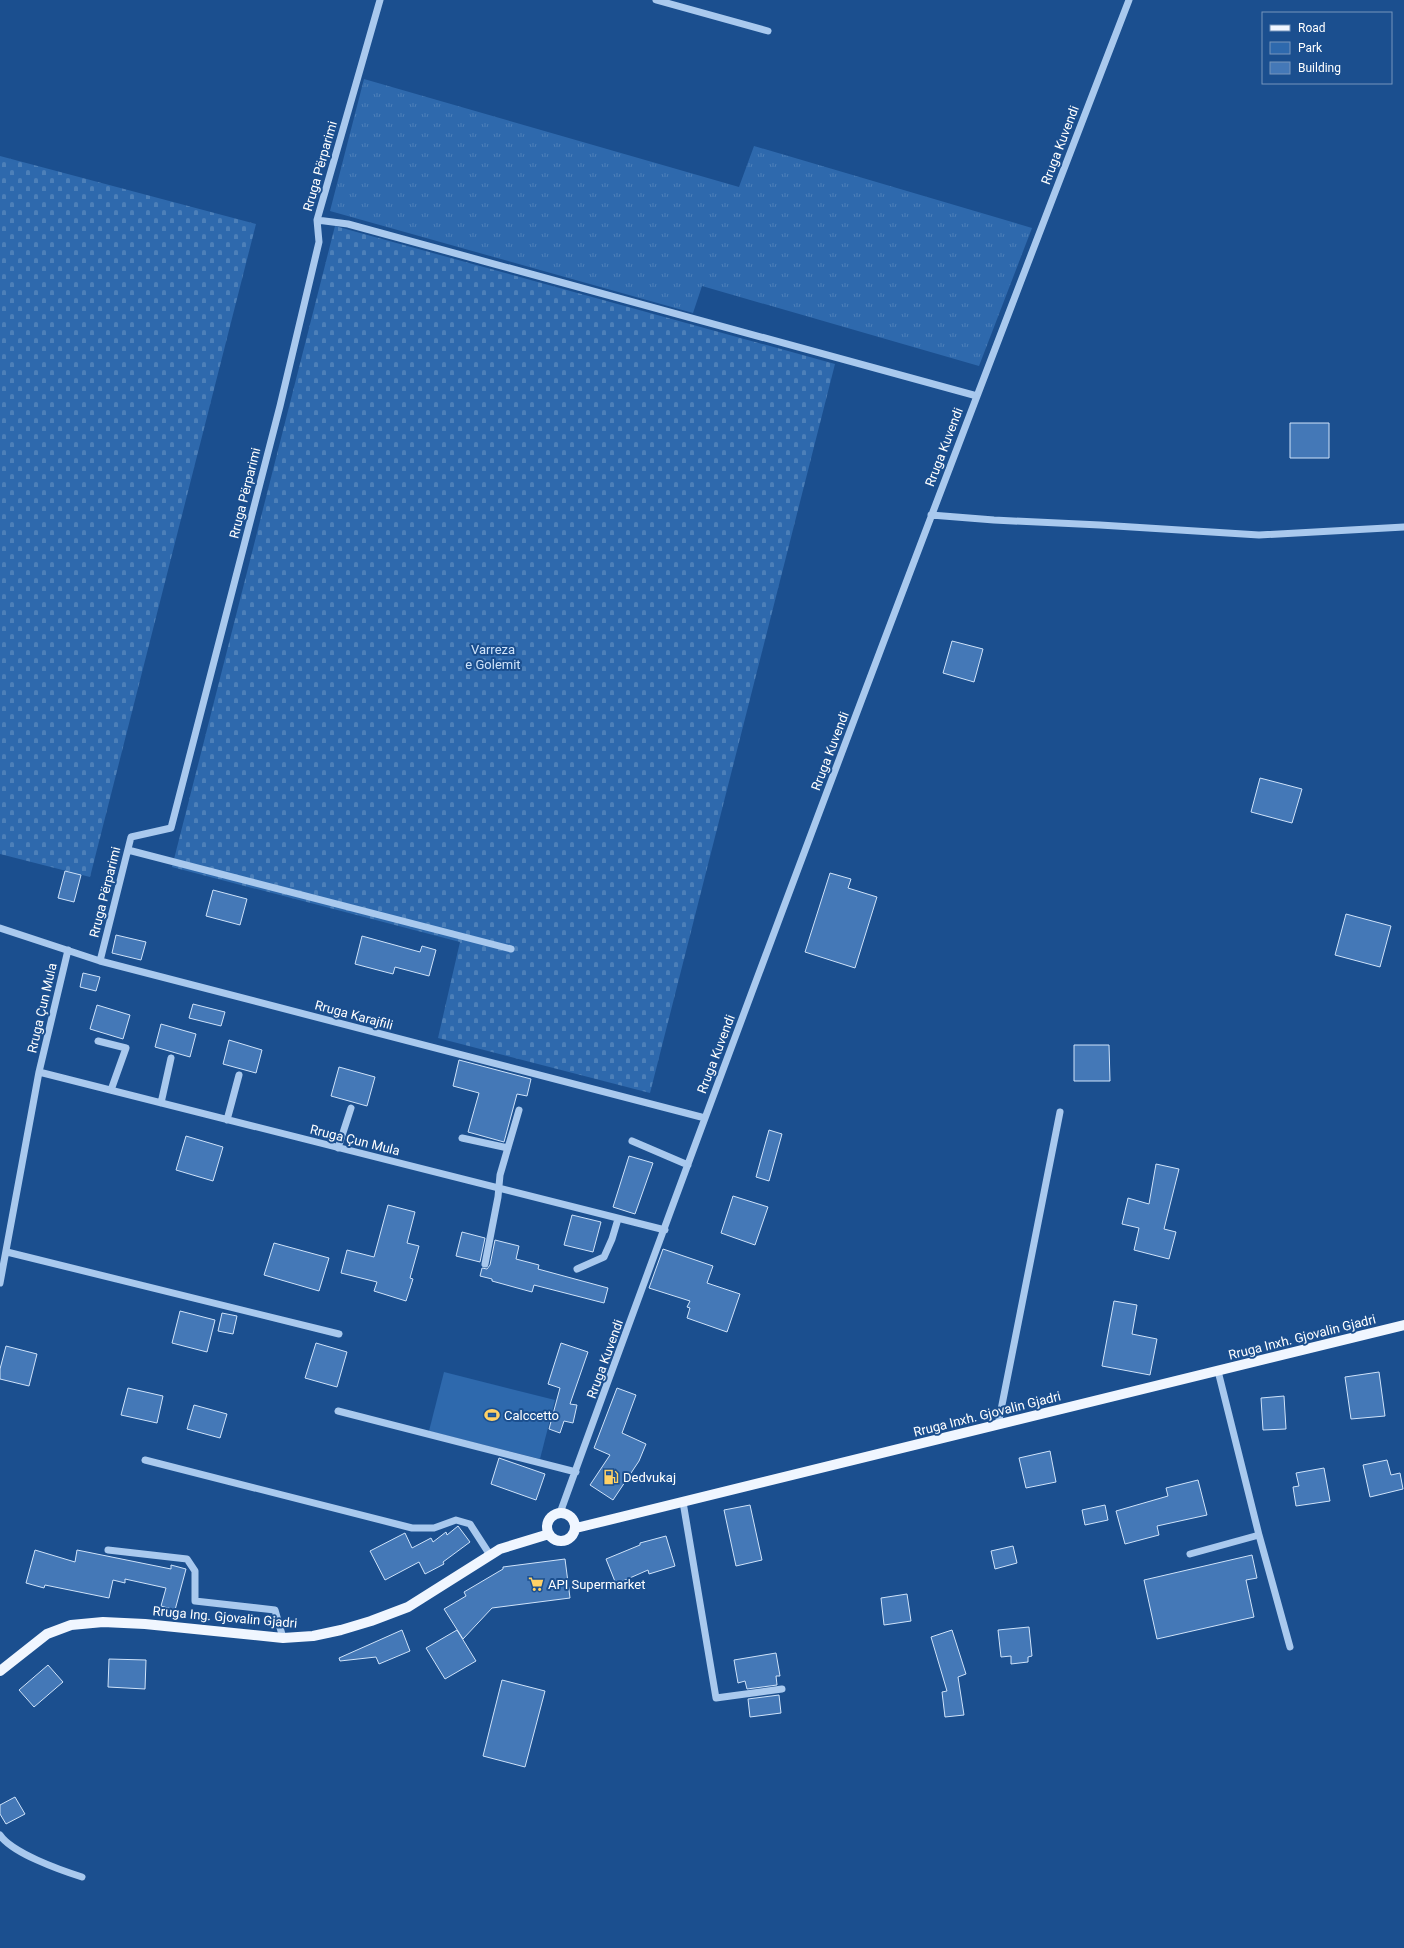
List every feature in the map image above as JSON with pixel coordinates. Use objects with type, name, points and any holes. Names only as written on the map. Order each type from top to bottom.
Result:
[{"type":"main road","name":"Rruga Inxh. Gjovalin Gjadri","points":[[576,1528],[1404,1325]]},
{"type":"main road","points":[[560,1513],[565,1513],[573,1518],[576,1528],[570,1538],[565,1541],[553,1539],[549,1534],[548,1523],[550,1518],[560,1513]]},
{"type":"main road","points":[[490,1555],[513,1544],[549,1534]]},
{"type":"main road","name":"Rruga Ing. Gjovalin Gjadri","points":[[1,1667],[47,1634],[71,1626],[95,1623],[145,1624],[283,1638],[313,1636],[371,1622],[408,1607],[490,1555]]},
{"type":"street","name":"Rruga Përparimi","points":[[100,961],[131,837],[171,828],[280,406],[319,242],[317,220],[380,0]]},
{"type":"street","points":[[656,0],[768,31]]},
{"type":"street","name":"Rruga Kuvendi","points":[[560,1513],[705,1118],[931,515],[1129,0]]},
{"type":"street","points":[[317,220],[348,224],[977,396]]},
{"type":"street","points":[[931,515],[1259,536],[1404,527]]},
{"type":"street","points":[[128,850],[510,949]]},
{"type":"street","name":"Rruga Karajfili","points":[[0,928],[100,961],[705,1118]]},
{"type":"street","name":"Rruga Çun Mula","points":[[0,1283],[39,1072],[68,950]]},
{"type":"street","points":[[98,1040],[126,1048],[111,1090]]},
{"type":"street","points":[[161,1103],[171,1058]]},
{"type":"street","name":"Rruga Çun Mula","points":[[39,1072],[665,1230]]},
{"type":"street","points":[[227,1120],[239,1075]]},
{"type":"street","points":[[338,1148],[351,1108]]},
{"type":"street","points":[[485,1264],[500,1175],[519,1110]]},
{"type":"street","points":[[998,1425],[1060,1112]]},
{"type":"street","points":[[462,1138],[508,1148]]},
{"type":"street","points":[[632,1141],[668,1158],[688,1165]]},
{"type":"street","points":[[578,1269],[604,1257],[612,1239],[618,1219]]},
{"type":"street","points":[[6,1252],[339,1334]]},
{"type":"street","points":[[1218,1371],[1258,1535],[1290,1648]]},
{"type":"street","points":[[338,1411],[576,1472]]},
{"type":"street","points":[[145,1460],[412,1528],[434,1528],[456,1520],[470,1524],[490,1555]]},
{"type":"street","points":[[683,1502],[716,1698],[782,1689]]},
{"type":"street","points":[[1190,1554],[1258,1535]]},
{"type":"street","points":[[108,1550],[187,1559],[195,1571],[195,1601],[275,1610],[277,1623],[283,1638]]},
{"type":"street","points":[[0,1835],[12,1847],[61,1870],[82,1877]]},
{"type":"green space","points":[[364,79],[739,187],[754,146],[1032,228],[979,366],[702,286],[693,313],[330,211]]},
{"type":"green space","points":[[0,156],[256,224],[90,877],[0,854]]},
{"type":"green space","name":"Varreza e Golemit","points":[[335,226],[835,364],[650,1093],[438,1038],[460,942],[172,867]]},
{"type":"green space","name":"Calccetto","points":[[444,1372],[555,1400],[540,1459],[429,1431]]},
{"type":"building","points":[[1290,423],[1329,423],[1329,458],[1290,458]]},
{"type":"building","points":[[952,641],[983,649],[974,682],[943,673]]},
{"type":"building","points":[[1260,778],[1302,789],[1292,823],[1251,812]]},
{"type":"building","points":[[65,871],[81,875],[74,902],[58,898]]},
{"type":"building","points":[[830,873],[851,879],[848,888],[877,897],[855,968],[805,952]]},
{"type":"building","points":[[213,890],[247,899],[240,925],[206,916]]},
{"type":"building","points":[[1346,914],[1391,926],[1380,967],[1335,955]]},
{"type":"building","points":[[116,935],[146,942],[141,960],[112,953]]},
{"type":"building","points":[[362,936],[420,952],[422,946],[436,950],[429,976],[395,967],[393,974],[355,964]]},
{"type":"building","points":[[83,973],[100,977],[96,991],[80,987]]},
{"type":"building","points":[[193,1004],[225,1012],[221,1026],[189,1018]]},
{"type":"building","points":[[97,1005],[130,1015],[123,1039],[90,1029]]},
{"type":"building","points":[[161,1024],[196,1034],[190,1057],[155,1047]]},
{"type":"building","points":[[229,1040],[262,1050],[256,1073],[223,1064]]},
{"type":"building","points":[[1074,1045],[1109,1045],[1110,1081],[1074,1081]]},
{"type":"building","points":[[459,1060],[531,1079],[527,1096],[517,1094],[504,1142],[468,1132],[479,1093],[453,1086]]},
{"type":"building","points":[[339,1067],[375,1077],[367,1106],[331,1096]]},
{"type":"building","points":[[769,1130],[782,1134],[769,1181],[756,1177]]},
{"type":"building","points":[[186,1136],[223,1147],[213,1181],[176,1170]]},
{"type":"building","points":[[629,1156],[653,1163],[635,1214],[613,1207]]},
{"type":"building","points":[[1156,1164],[1179,1169],[1164,1229],[1176,1232],[1169,1259],[1134,1250],[1139,1228],[1122,1224],[1128,1198],[1149,1204]]},
{"type":"building","points":[[733,1196],[768,1207],[755,1245],[721,1233]]},
{"type":"building","points":[[388,1205],[415,1212],[407,1243],[419,1246],[410,1278],[413,1279],[406,1301],[374,1291],[377,1282],[341,1273],[347,1250],[374,1257]]},
{"type":"building","points":[[572,1215],[601,1222],[593,1252],[564,1245]]},
{"type":"building","points":[[462,1232],[485,1238],[480,1262],[456,1256]]},
{"type":"building","points":[[495,1240],[519,1246],[516,1259],[539,1265],[538,1269],[608,1288],[604,1303],[534,1285],[532,1292],[492,1281],[492,1279],[480,1276],[482,1268],[487,1269],[490,1265]]},
{"type":"building","points":[[274,1243],[329,1258],[319,1291],[264,1275]]},
{"type":"building","points":[[663,1249],[713,1266],[707,1283],[740,1294],[727,1332],[687,1318],[690,1308],[687,1307],[690,1301],[649,1288]]},
{"type":"building","points":[[1114,1301],[1137,1305],[1132,1334],[1157,1339],[1150,1375],[1102,1366]]},
{"type":"building","points":[[180,1311],[215,1320],[207,1352],[172,1343]]},
{"type":"building","points":[[222,1313],[237,1316],[233,1334],[218,1331]]},
{"type":"building","points":[[316,1343],[347,1352],[337,1387],[305,1378]]},
{"type":"building","points":[[561,1343],[588,1352],[570,1404],[577,1405],[573,1423],[564,1421],[560,1433],[549,1429],[560,1388],[548,1384]]},
{"type":"building","points":[[6,1346],[37,1354],[29,1386],[0,1379],[0,1369]]},
{"type":"building","points":[[1379,1372],[1385,1416],[1351,1419],[1345,1377]]},
{"type":"building","points":[[128,1388],[163,1396],[157,1423],[121,1415]]},
{"type":"building","points":[[617,1388],[636,1395],[622,1433],[646,1444],[639,1461],[613,1500],[590,1485],[610,1455],[594,1448]]},
{"type":"building","points":[[1284,1396],[1286,1429],[1263,1430],[1261,1398]]},
{"type":"building","points":[[194,1405],[227,1414],[220,1438],[187,1429]]},
{"type":"building","points":[[1050,1451],[1056,1482],[1026,1488],[1019,1458]]},
{"type":"building","points":[[499,1458],[545,1474],[536,1500],[491,1484]]},
{"type":"building","points":[[1387,1460],[1391,1475],[1400,1473],[1403,1489],[1370,1497],[1363,1465]]},
{"type":"building","points":[[1324,1468],[1330,1501],[1296,1506],[1293,1487],[1299,1486],[1296,1473]]},
{"type":"building","points":[[1198,1480],[1207,1515],[1157,1526],[1159,1535],[1125,1544],[1116,1511],[1168,1496],[1166,1488]]},
{"type":"building","points":[[750,1505],[762,1560],[736,1566],[724,1510]]},
{"type":"building","points":[[1105,1505],[1108,1520],[1085,1525],[1082,1510]]},
{"type":"building","points":[[458,1526],[470,1542],[443,1562],[444,1564],[425,1574],[419,1562],[385,1580],[370,1551],[405,1533],[412,1548],[431,1538],[433,1542],[446,1532],[447,1535]]},
{"type":"building","points":[[666,1536],[675,1566],[649,1574],[648,1570],[616,1584],[606,1559],[640,1545],[640,1543]]},
{"type":"building","points":[[1013,1546],[1017,1563],[995,1569],[991,1551]]},
{"type":"building","points":[[35,1550],[75,1562],[77,1550],[171,1569],[171,1565],[186,1569],[175,1610],[161,1606],[166,1588],[125,1579],[125,1583],[113,1580],[109,1598],[45,1585],[44,1588],[26,1583]]},
{"type":"building","points":[[1252,1555],[1257,1578],[1246,1580],[1254,1617],[1157,1639],[1144,1580]]},
{"type":"building","points":[[565,1559],[570,1598],[492,1608],[463,1639],[444,1609],[466,1596],[464,1592],[503,1569],[503,1567]]},
{"type":"building","points":[[907,1594],[911,1621],[884,1625],[881,1598]]},
{"type":"building","points":[[1029,1627],[1032,1656],[1028,1657],[1028,1662],[1011,1664],[1011,1656],[1001,1657],[998,1630]]},
{"type":"building","points":[[402,1630],[410,1651],[379,1664],[376,1657],[340,1661],[339,1658]]},
{"type":"building","points":[[457,1630],[476,1661],[445,1679],[426,1648]]},
{"type":"building","points":[[952,1630],[966,1674],[958,1677],[964,1715],[945,1717],[942,1692],[947,1691],[931,1637]]},
{"type":"building","points":[[776,1653],[780,1676],[776,1676],[777,1685],[747,1689],[745,1681],[738,1683],[734,1660]]},
{"type":"building","points":[[109,1659],[146,1660],[145,1689],[108,1687]]},
{"type":"building","points":[[48,1665],[63,1682],[34,1707],[19,1690]]},
{"type":"building","points":[[502,1680],[545,1691],[525,1767],[483,1756]]},
{"type":"building","points":[[779,1695],[781,1713],[750,1717],[748,1699]]},
{"type":"building","points":[[15,1797],[25,1814],[6,1824],[0,1814],[0,1805]]},
{"type":"place","name":"Calccetto","points":[[492,1415]]},
{"type":"place","name":"Dedvukaj","points":[[611,1477]]},
{"type":"place","name":"API Supermarket","points":[[536,1584]]}]
